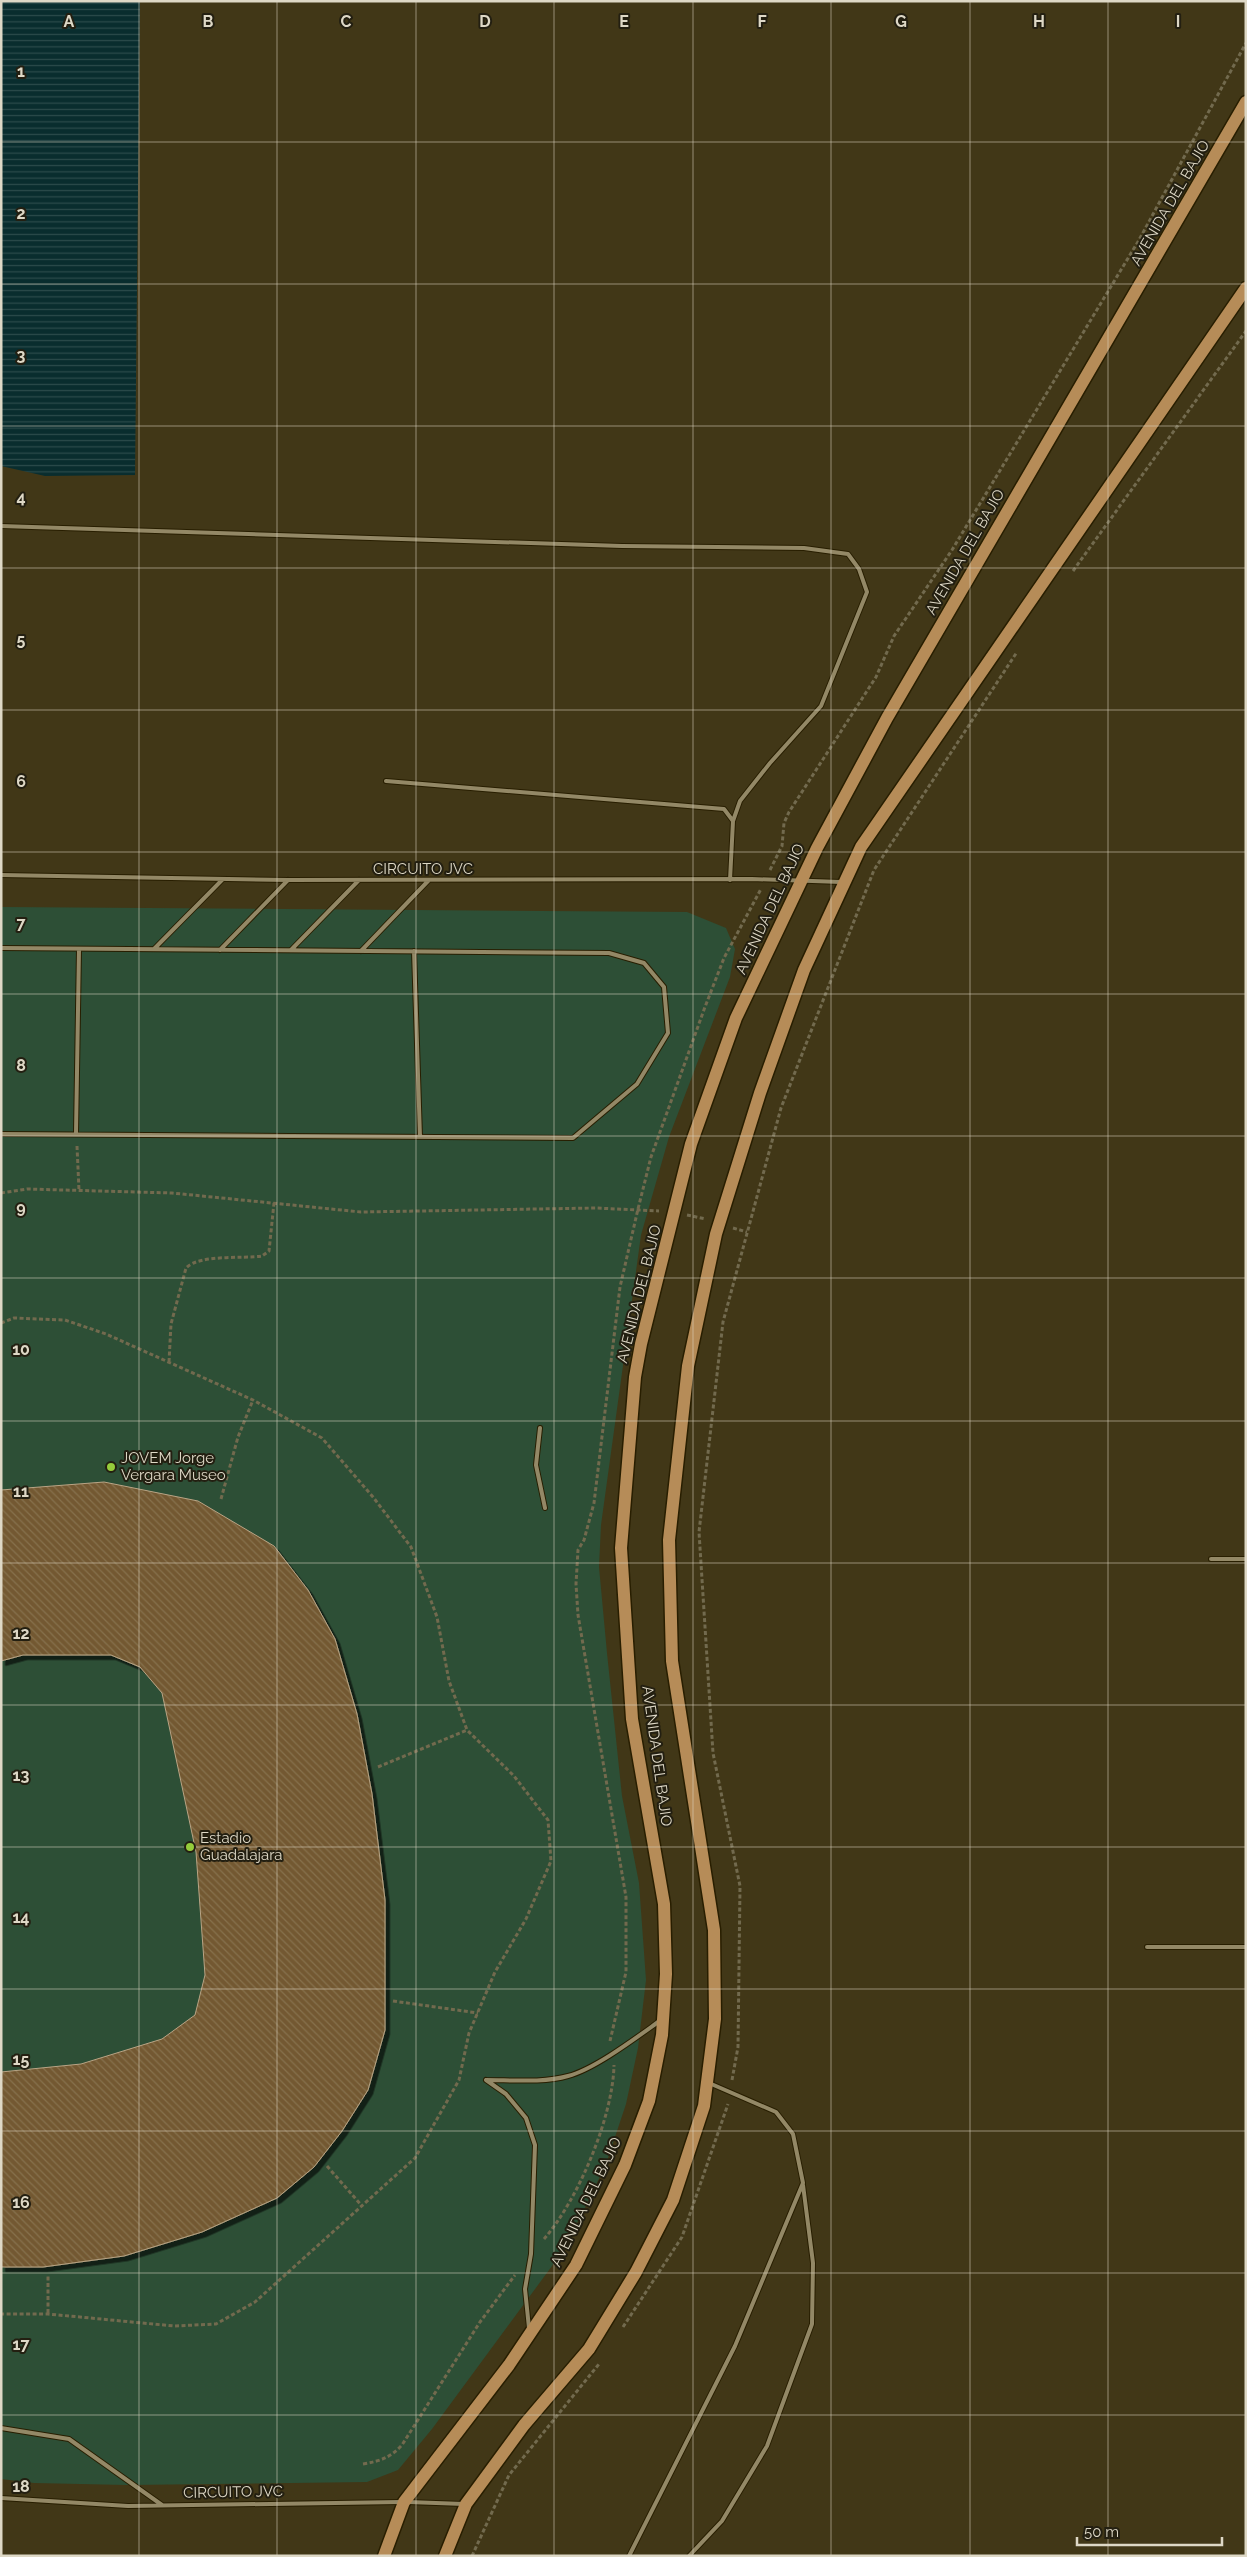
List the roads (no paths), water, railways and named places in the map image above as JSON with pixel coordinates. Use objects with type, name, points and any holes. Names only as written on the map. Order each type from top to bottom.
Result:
[{"type":"main road","name":"AVENIDA DEL BAJIO","points":[[384,2556],[404,2502],[509,2365],[576,2265],[625,2166],[649,2101],[662,2019],[666,1974],[664,1904],[632,1719],[621,1548],[635,1377],[641,1344],[691,1144],[736,1018],[821,840],[886,718],[1246,102]]},
{"type":"main road","name":"AVENIDA DEL BAJIO","points":[[445,2556],[466,2504],[524,2425],[589,2349],[636,2272],[673,2200],[704,2106],[715,2019],[714,1930],[672,1661],[669,1540],[688,1366],[720,1224],[760,1093],[804,970],[862,847],[1246,288]]},
{"type":"lane","points":[[1,526],[612,545],[804,548],[848,554],[859,569],[867,592],[821,706],[740,800],[733,821],[730,880]]},
{"type":"lane","points":[[386,781],[724,809],[733,821]]},
{"type":"lane","name":"CIRCUITO JVC","points":[[1,875],[222,880],[765,880],[844,882]]},
{"type":"lane","points":[[154,949],[222,880]]},
{"type":"lane","points":[[220,950],[288,880]]},
{"type":"lane","points":[[291,950],[359,880]]},
{"type":"lane","points":[[361,951],[429,880]]},
{"type":"lane","points":[[1,948],[609,952],[644,964],[664,987],[668,1033],[637,1084],[573,1138],[1,1134]]},
{"type":"lane","points":[[76,1134],[79,949]]},
{"type":"lane","points":[[414,951],[420,1137]]},
{"type":"lane","points":[[540,1428],[536,1464],[545,1508]]},
{"type":"lane","points":[[1211,1559],[1246,1559]]},
{"type":"lane","points":[[1147,1947],[1246,1947]]},
{"type":"lane","points":[[530,2334],[525,2289],[531,2254],[535,2145],[526,2118],[506,2094],[486,2080],[522,2080],[568,2076],[614,2052],[662,2019]]},
{"type":"lane","points":[[689,2556],[722,2521],[767,2446],[812,2324],[813,2262],[803,2183],[793,2134],[776,2112],[707,2082]]},
{"type":"lane","points":[[629,2556],[735,2346],[803,2183]]},
{"type":"lane","points":[[1,2428],[69,2439],[162,2505]]},
{"type":"lane","name":"CIRCUITO JVC","points":[[1,2498],[128,2506],[404,2502],[466,2504]]},
{"type":"water","points":[[1,1],[140,1],[135,475],[45,476],[1,466]]},
{"type":"place","name":"JOVEM Jorge Vergara Museo","points":[[111,1467]]},
{"type":"place","name":"Estadio Guadalajara","points":[[190,1847]]}]
